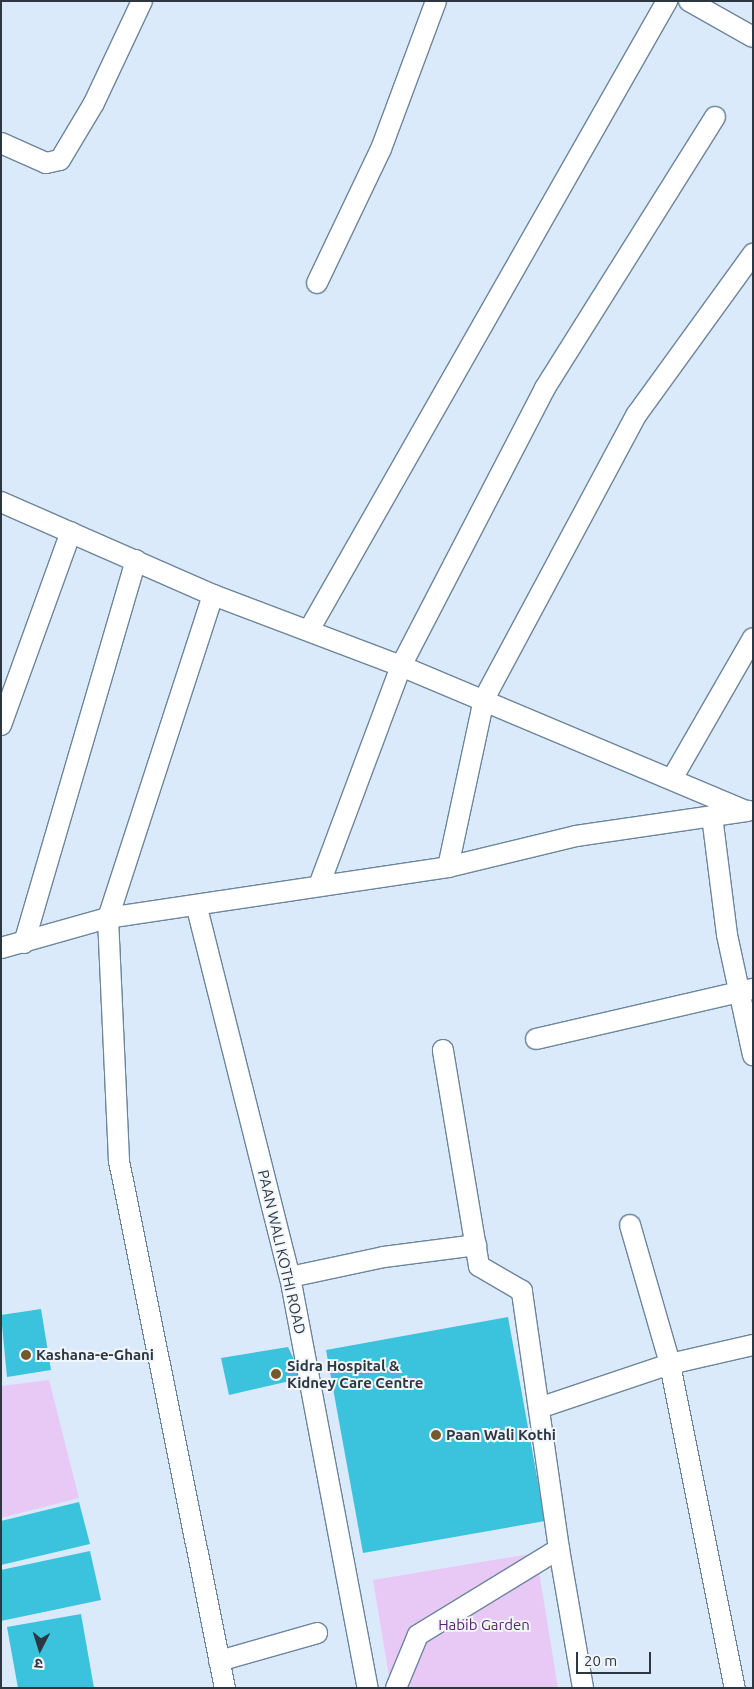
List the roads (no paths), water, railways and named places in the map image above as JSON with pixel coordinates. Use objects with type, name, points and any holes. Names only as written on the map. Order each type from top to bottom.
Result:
[{"type":"street","points":[[1,143],[46,163],[60,160],[94,103],[142,1]]},
{"type":"street","points":[[317,282],[381,149],[436,1]]},
{"type":"street","points":[[309,630],[667,1]]},
{"type":"street","points":[[689,1],[753,37]]},
{"type":"street","points":[[320,883],[401,666],[545,388],[715,117]]},
{"type":"street","points":[[448,867],[484,699],[637,414],[753,254]]},
{"type":"street","points":[[1,502],[213,595],[309,630],[484,699],[750,810]]},
{"type":"street","points":[[1,725],[71,532]]},
{"type":"street","points":[[24,943],[136,560]]},
{"type":"street","points":[[213,595],[108,918],[119,1161],[225,1688]]},
{"type":"street","points":[[672,777],[753,638]]},
{"type":"street","points":[[1,948],[108,918],[197,908],[320,883],[448,867],[576,836],[750,810]]},
{"type":"street","points":[[712,816],[746,990],[753,1055]]},
{"type":"street","name":"PAAN WALI KOTHI ROAD","points":[[197,908],[290,1277],[368,1688]]},
{"type":"street","points":[[536,1040],[746,990]]},
{"type":"street","points":[[443,1050],[480,1266],[522,1291],[559,1549],[584,1688]]},
{"type":"street","points":[[630,1225],[670,1364],[735,1688]]},
{"type":"street","points":[[290,1277],[384,1257],[476,1245]]},
{"type":"street","points":[[539,1408],[670,1364],[753,1345]]},
{"type":"street","points":[[396,1688],[418,1635],[559,1549]]},
{"type":"street","points":[[219,1661],[317,1633]]},
{"type":"place","name":"Kashana-e-Ghani","points":[[26,1355]]},
{"type":"place","name":"Sidra Hospital & Kidney Care Centre","points":[[276,1374]]},
{"type":"place","name":"Paan Wali Kothi","points":[[436,1435]]},
{"type":"park label","name":"Habib Garden","points":[[484,1625]]}]
